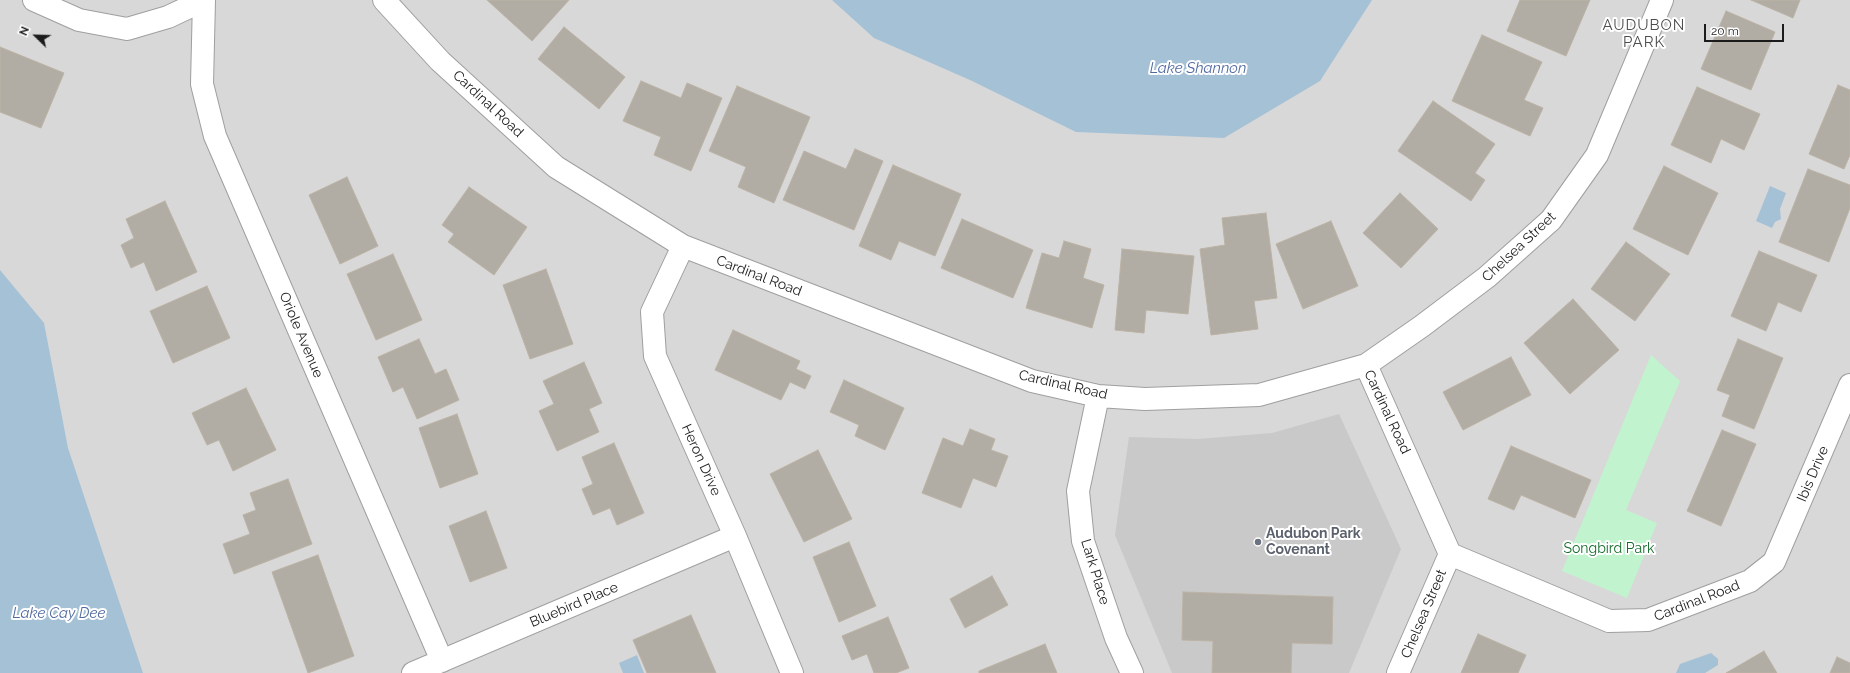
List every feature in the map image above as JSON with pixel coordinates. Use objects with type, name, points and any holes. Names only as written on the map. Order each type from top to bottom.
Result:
[{"type":"street","name":"Oriole Avenue","points":[[34,0],[79,20],[126,29],[168,17],[204,0],[202,84],[215,136],[442,661]]},
{"type":"street","name":"Cardinal Road","points":[[384,0],[440,61],[556,167],[683,246],[1032,381],[1098,396],[1145,399],[1259,395],[1366,365],[1450,554],[1609,621],[1648,620],[1750,581],[1774,562]]},
{"type":"street","name":"Chelsea Street","points":[[1366,365],[1422,326],[1481,281],[1551,220],[1597,155],[1662,0]]},
{"type":"street","name":"Heron Drive","points":[[683,246],[652,312],[655,356],[735,536],[792,673]]},
{"type":"street","name":"Ibis Drive","points":[[1774,562],[1850,385]]},
{"type":"street","name":"Lark Place","points":[[1098,396],[1078,491],[1083,541],[1116,638],[1132,673]]},
{"type":"street","name":"Bluebird Place","points":[[413,673],[735,536]]},
{"type":"street","name":"Chelsea Street","points":[[1398,673],[1450,554]]},
{"type":"shaded area","points":[[0,0],[1850,0],[1850,673],[0,673]]},
{"type":"shaded area","name":"Audubon Park Covenant","points":[[1339,414],[1401,549],[1349,673],[1172,673],[1115,535],[1129,437],[1198,439],[1272,433]]},
{"type":"green space","name":"Songbird Park","points":[[1651,355],[1680,381],[1626,510],[1657,523],[1627,598],[1562,571]]},
{"type":"water","name":"Lake Shannon","points":[[832,0],[1372,0],[1320,81],[1224,138],[1076,132],[970,80],[874,38]]},
{"type":"water","points":[[1770,186],[1786,193],[1780,209],[1781,219],[1775,222],[1772,228],[1756,221]]},
{"type":"water","name":"Lake Cay Dee","points":[[0,270],[44,323],[68,448],[143,673],[0,673]]},
{"type":"water","points":[[1711,653],[1718,659],[1718,665],[1705,673],[1676,673],[1680,664]]},
{"type":"water","points":[[637,655],[644,673],[623,673],[619,663]]},
{"type":"building","points":[[487,0],[569,0],[532,41]]},
{"type":"building","points":[[1520,0],[1590,0],[1566,56],[1507,31]]},
{"type":"building","points":[[1751,0],[1800,0],[1793,18]]},
{"type":"building","points":[[1726,11],[1775,32],[1751,90],[1701,69]]},
{"type":"building","points":[[564,27],[625,77],[599,109],[538,59]]},
{"type":"building","points":[[1482,35],[1542,62],[1524,100],[1543,108],[1530,136],[1452,101]]},
{"type":"building","points":[[0,47],[64,73],[41,128],[0,112]]},
{"type":"building","points":[[641,81],[681,98],[687,83],[722,98],[691,171],[654,155],[661,137],[623,121]]},
{"type":"building","points":[[1838,85],[1850,90],[1850,155],[1844,169],[1809,154]]},
{"type":"building","points":[[737,86],[810,117],[774,203],[738,187],[746,167],[709,151]]},
{"type":"building","points":[[1697,87],[1760,114],[1744,150],[1721,139],[1711,163],[1671,145]]},
{"type":"building","points":[[1433,101],[1495,144],[1475,173],[1485,180],[1471,201],[1398,151]]},
{"type":"building","points":[[855,149],[883,161],[854,230],[783,200],[804,151],[846,169]]},
{"type":"building","points":[[893,165],[961,194],[935,256],[899,241],[891,260],[859,246]]},
{"type":"building","points":[[1664,166],[1718,193],[1688,255],[1633,229]]},
{"type":"building","points":[[1808,169],[1850,185],[1850,208],[1829,262],[1779,242]]},
{"type":"building","points":[[347,177],[378,246],[340,264],[309,195]]},
{"type":"building","points":[[469,187],[527,227],[494,275],[448,242],[454,234],[442,225]]},
{"type":"building","points":[[1400,193],[1438,229],[1401,268],[1363,233]]},
{"type":"building","points":[[165,201],[197,272],[156,291],[144,262],[131,268],[121,245],[134,238],[126,219]]},
{"type":"building","points":[[1266,213],[1277,298],[1254,301],[1258,329],[1211,335],[1200,249],[1225,245],[1222,218]]},
{"type":"building","points":[[962,219],[1033,250],[1013,298],[941,268]]},
{"type":"building","points":[[1331,221],[1358,286],[1303,309],[1276,244]]},
{"type":"building","points":[[1064,241],[1091,249],[1083,278],[1104,285],[1092,328],[1026,308],[1042,253],[1059,258]]},
{"type":"building","points":[[1626,242],[1670,274],[1635,321],[1591,289]]},
{"type":"building","points":[[1122,249],[1194,256],[1188,314],[1146,310],[1144,333],[1115,330]]},
{"type":"building","points":[[1759,251],[1817,275],[1801,312],[1778,302],[1766,331],[1731,316]]},
{"type":"building","points":[[393,254],[422,320],[376,340],[347,274]]},
{"type":"building","points":[[546,269],[573,344],[530,359],[503,285]]},
{"type":"building","points":[[207,286],[230,338],[173,363],[150,311]]},
{"type":"building","points":[[1573,299],[1619,350],[1570,394],[1524,343]]},
{"type":"building","points":[[733,330],[800,361],[796,369],[811,376],[805,389],[790,382],[781,400],[715,370]]},
{"type":"building","points":[[419,339],[435,374],[446,369],[459,400],[417,419],[403,387],[393,392],[378,357]]},
{"type":"building","points":[[1738,339],[1783,358],[1754,429],[1722,416],[1730,395],[1717,390]]},
{"type":"building","points":[[1511,357],[1531,395],[1463,430],[1443,392]]},
{"type":"building","points":[[584,362],[602,403],[589,409],[599,432],[557,451],[539,411],[554,404],[543,381]]},
{"type":"building","points":[[844,380],[904,408],[885,450],[855,436],[859,425],[830,412]]},
{"type":"building","points":[[246,388],[276,450],[233,471],[219,440],[207,445],[192,413]]},
{"type":"building","points":[[457,414],[478,474],[440,488],[419,428]]},
{"type":"building","points":[[970,429],[995,439],[991,450],[1008,456],[996,487],[973,478],[961,508],[922,493],[943,438],[963,446]]},
{"type":"building","points":[[1722,430],[1756,444],[1721,526],[1687,511]]},
{"type":"building","points":[[614,443],[644,513],[617,525],[610,508],[593,515],[582,489],[593,484],[582,457]]},
{"type":"building","points":[[1511,446],[1591,480],[1575,518],[1521,495],[1514,510],[1488,499]]},
{"type":"building","points":[[818,450],[852,519],[804,542],[770,474]]},
{"type":"building","points":[[288,479],[312,544],[234,574],[223,544],[250,534],[243,515],[256,510],[250,493]]},
{"type":"building","points":[[486,511],[507,568],[470,582],[449,526]]},
{"type":"building","points":[[849,542],[876,606],[839,622],[813,557]]},
{"type":"building","points":[[318,555],[354,656],[308,673],[272,572]]},
{"type":"building","points":[[992,576],[1008,605],[965,628],[950,599]]},
{"type":"building","points":[[1183,592],[1333,597],[1332,644],[1292,643],[1291,673],[1212,673],[1213,641],[1182,640]]},
{"type":"building","points":[[691,615],[716,673],[647,673],[633,640]]},
{"type":"building","points":[[888,617],[909,668],[896,673],[874,673],[867,654],[852,660],[842,636]]},
{"type":"building","points":[[1478,634],[1526,655],[1518,673],[1461,673]]},
{"type":"building","points":[[1045,644],[1057,673],[979,673],[979,671]]},
{"type":"building","points":[[1764,651],[1777,673],[1726,673]]},
{"type":"building","points":[[1837,657],[1850,663],[1850,673],[1830,673]]},
{"type":"place","name":"Audubon Park Covenant","points":[[1258,542]]},
{"type":"district","name":"AUDUBON PARK","points":[[1644,34]]}]
